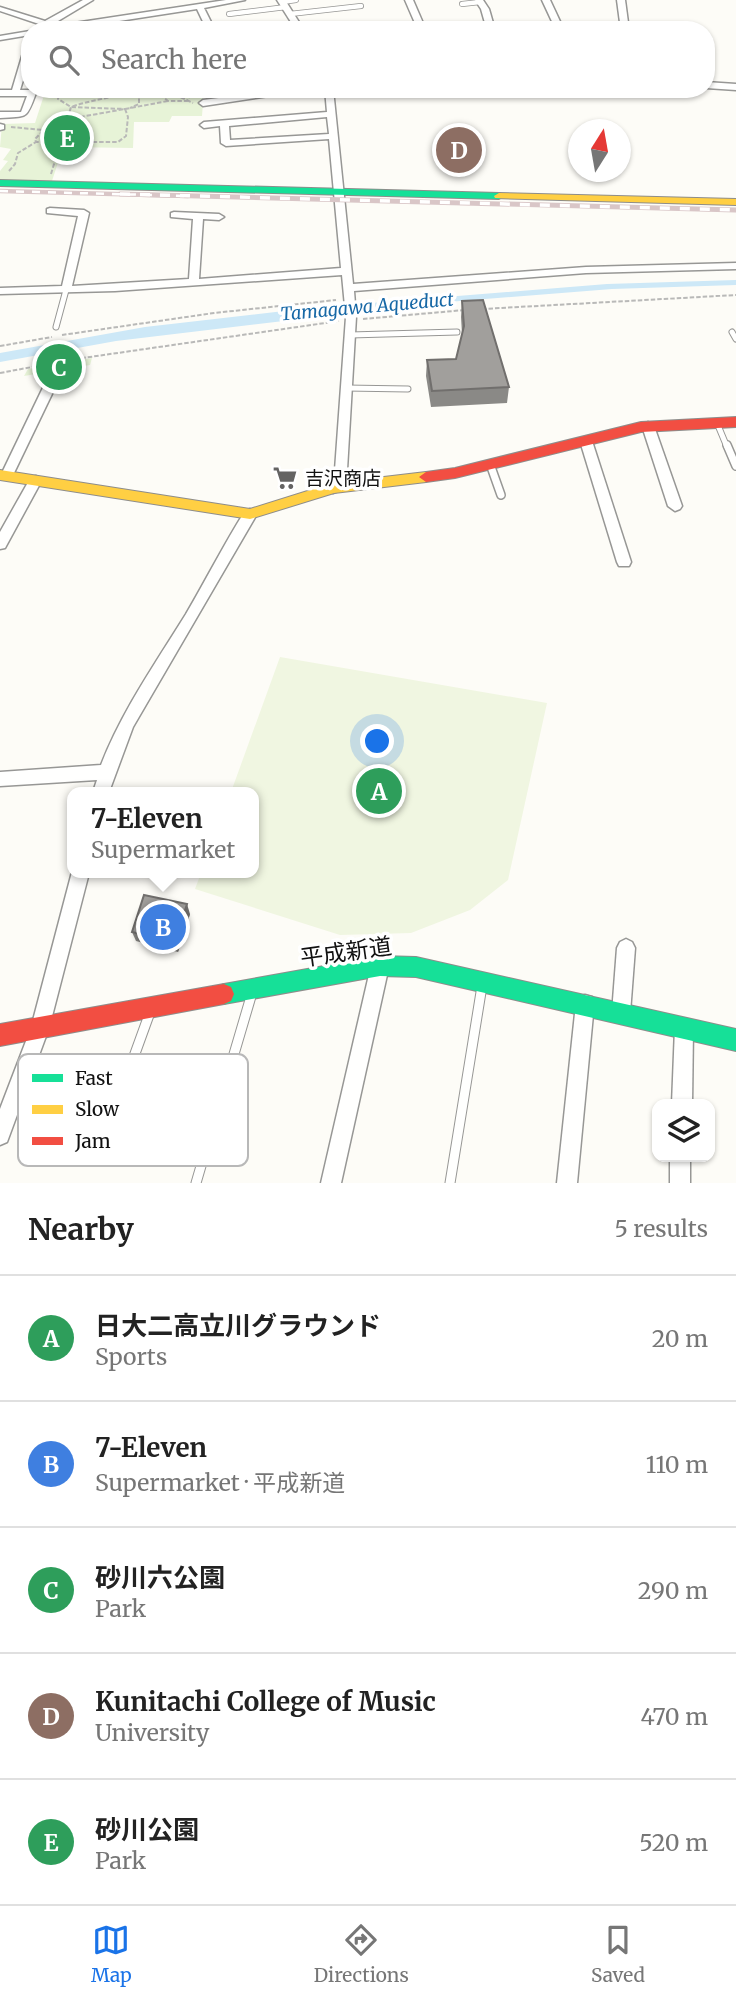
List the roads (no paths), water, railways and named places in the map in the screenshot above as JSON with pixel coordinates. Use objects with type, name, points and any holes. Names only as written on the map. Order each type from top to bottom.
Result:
[{"type":"street","points":[[56,21],[89,0]]},
{"type":"street","points":[[100,21],[241,0]]},
{"type":"street","points":[[409,0],[418,21]]},
{"type":"street","points":[[546,0],[556,21]]},
{"type":"street","points":[[621,0],[624,21]]},
{"type":"street","points":[[479,1],[487,21]]},
{"type":"street","points":[[200,6],[207,21]]},
{"type":"street","points":[[285,6],[295,21]]},
{"type":"street","points":[[0,9],[28,21]]},
{"type":"street","points":[[162,13],[166,21]]},
{"type":"street","points":[[1,37],[21,34]]},
{"type":"street","points":[[15,93],[21,73]]},
{"type":"street","points":[[715,86],[736,87]]},
{"type":"street","points":[[0,93],[21,93]]},
{"type":"street","points":[[0,115],[24,114],[30,98]]},
{"type":"street","points":[[203,103],[242,98]]},
{"type":"street","points":[[330,98],[351,317],[341,470],[332,488]]},
{"type":"street","points":[[204,125],[332,114]]},
{"type":"street","points":[[224,123],[226,143],[335,136]]},
{"type":"street","points":[[1,183],[736,202]]},
{"type":"street","points":[[51,211],[84,213],[66,290]]},
{"type":"street","points":[[174,215],[219,217]]},
{"type":"street","points":[[194,282],[198,216]]},
{"type":"street","points":[[349,296],[586,270],[736,266]]},
{"type":"street","points":[[0,291],[66,290],[347,271]]},
{"type":"street","points":[[57,371],[3,475],[250,514],[332,488],[433,477],[648,426],[736,422]]},
{"type":"street","points":[[648,426],[675,506]]},
{"type":"street","points":[[586,441],[624,562]]},
{"type":"street","points":[[0,544],[36,480]]},
{"type":"street","points":[[102,787],[120,733],[136,702],[186,628],[228,548],[250,514]]},
{"type":"street","points":[[0,779],[106,772]]},
{"type":"street","points":[[30,1054],[40,1028],[79,878]]},
{"type":"street","points":[[621,1013],[626,948]]},
{"type":"street","points":[[331,1183],[380,966]]},
{"type":"street","name":"平成新道","points":[[0,1035],[380,966],[416,967],[736,1040]]},
{"type":"street","points":[[568,1183],[585,1004]]},
{"type":"street","points":[[682,1099],[684,1028]]},
{"type":"street","points":[[0,1135],[18,1087]]},
{"type":"street","points":[[680,1162],[680,1183]]},
{"type":"lane","points":[[285,6],[296,0]]},
{"type":"lane","points":[[462,4],[479,1]]},
{"type":"lane","points":[[229,14],[285,6],[361,6]]},
{"type":"lane","points":[[57,327],[66,290]]},
{"type":"lane","points":[[350,335],[457,332]]},
{"type":"lane","points":[[732,332],[736,339]]},
{"type":"lane","points":[[346,388],[408,389]]},
{"type":"lane","points":[[716,423],[736,466]]},
{"type":"lane","points":[[491,464],[501,495]]},
{"type":"lane","points":[[450,1183],[482,982]]},
{"type":"lane","points":[[234,1054],[253,989]]},
{"type":"lane","points":[[135,1054],[152,1007]]},
{"type":"lane","points":[[196,1183],[201,1166]]},
{"type":"water","name":"Tamagawa Aqueduct","points":[[736,280],[736,285],[612,289],[360,309],[343,314],[116,341],[0,362],[0,353],[145,327],[310,308],[607,284]]},
{"type":"railway","points":[[0,191],[188,196]]},
{"type":"railway","points":[[120,194],[736,210]]},
{"type":"place","name":"砂川公園","points":[[67,138]]},
{"type":"place","name":"Kunitachi College of Music","points":[[459,150]]},
{"type":"place","name":"砂川六公園","points":[[59,367]]},
{"type":"place","name":"吉沢商店","points":[[285,478]]},
{"type":"place","name":"日大二高立川グラウンド","points":[[379,791]]},
{"type":"place","name":"7-Eleven","points":[[163,927]]}]
